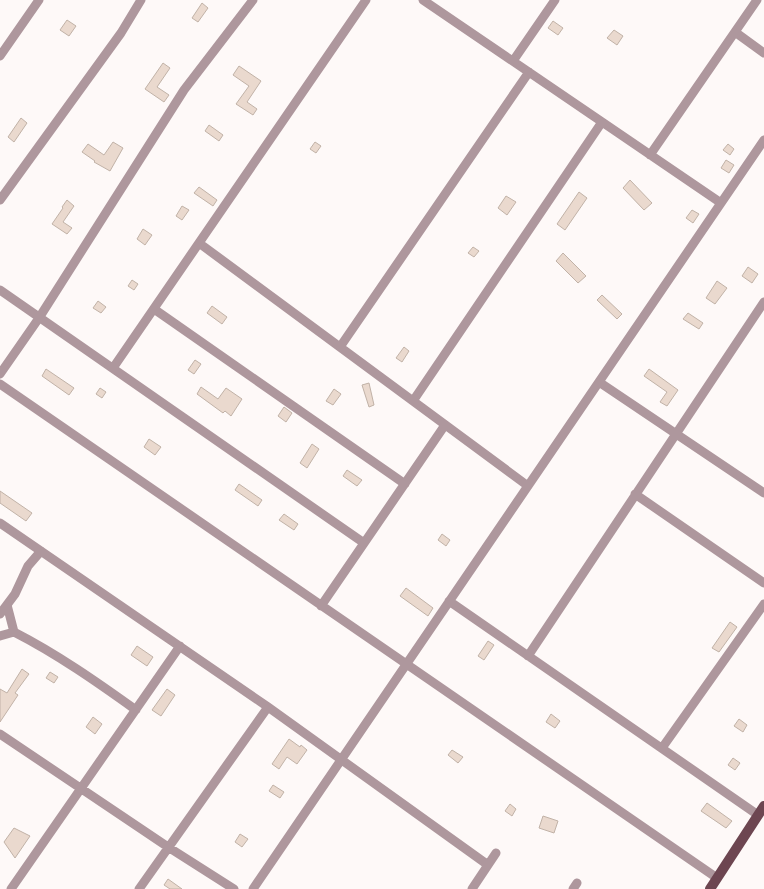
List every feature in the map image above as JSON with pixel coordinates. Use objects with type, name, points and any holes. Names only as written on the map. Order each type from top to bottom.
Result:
[{"type":"main road","points":[[710,889],[761,810]]},
{"type":"street","points":[[0,56],[39,0]]},
{"type":"street","points":[[0,200],[120,33],[141,0]]},
{"type":"street","points":[[0,374],[39,318],[184,90],[253,0]]},
{"type":"street","points":[[113,368],[366,0]]},
{"type":"street","points":[[423,0],[721,203]]},
{"type":"street","points":[[513,61],[555,0]]},
{"type":"street","points":[[650,155],[757,0]]},
{"type":"street","points":[[735,32],[764,53]]},
{"type":"street","points":[[340,347],[529,72]]},
{"type":"street","points":[[413,401],[602,122]]},
{"type":"street","points":[[253,889],[764,140]]},
{"type":"street","points":[[199,242],[528,486]]},
{"type":"street","points":[[0,290],[364,543]]},
{"type":"street","points":[[528,656],[764,302]]},
{"type":"street","points":[[154,309],[405,484]]},
{"type":"street","points":[[599,382],[764,493]]},
{"type":"street","points":[[0,384],[717,878]]},
{"type":"street","points":[[321,606],[445,425]]},
{"type":"street","points":[[635,494],[764,583]]},
{"type":"street","points":[[0,523],[268,707],[488,865]]},
{"type":"street","points":[[0,614],[15,594],[28,566],[41,551]]},
{"type":"street","points":[[449,601],[662,748],[761,810]]},
{"type":"street","points":[[662,748],[764,604]]},
{"type":"street","points":[[7,605],[14,632]]},
{"type":"street","points":[[0,636],[14,632],[35,643],[92,678],[136,710]]},
{"type":"street","points":[[11,889],[180,646]]},
{"type":"street","points":[[139,889],[268,707]]},
{"type":"street","points":[[0,734],[168,847],[234,889]]},
{"type":"street","points":[[472,889],[496,853]]},
{"type":"building","points":[[202,3],[208,8],[198,22],[192,18]]},
{"type":"building","points":[[67,20],[76,26],[69,36],[60,30]]},
{"type":"building","points":[[553,21],[563,28],[558,35],[548,28]]},
{"type":"building","points":[[614,30],[623,36],[617,45],[607,38]]},
{"type":"building","points":[[163,63],[170,68],[157,87],[169,95],[164,102],[145,89]]},
{"type":"building","points":[[239,66],[261,81],[247,102],[257,109],[253,115],[236,104],[249,86],[233,75]]},
{"type":"building","points":[[21,118],[27,123],[14,142],[8,137]]},
{"type":"building","points":[[209,125],[223,135],[219,141],[205,131]]},
{"type":"building","points":[[113,142],[123,148],[110,171],[94,162],[95,161],[82,152],[88,144],[104,155]]},
{"type":"building","points":[[315,142],[321,146],[316,153],[310,149]]},
{"type":"building","points":[[728,144],[734,149],[730,155],[723,150]]},
{"type":"building","points":[[726,160],[734,165],[729,173],[721,168]]},
{"type":"building","points":[[630,180],[652,203],[644,210],[623,188]]},
{"type":"building","points":[[199,187],[217,200],[213,206],[194,193]]},
{"type":"building","points":[[579,192],[587,198],[565,230],[557,224]]},
{"type":"building","points":[[506,196],[516,202],[507,215],[498,208]]},
{"type":"building","points":[[67,200],[74,206],[63,222],[72,228],[67,234],[52,224]]},
{"type":"building","points":[[182,206],[189,210],[182,220],[176,216]]},
{"type":"building","points":[[692,210],[699,214],[693,223],[686,218]]},
{"type":"building","points":[[143,229],[152,235],[145,245],[137,239]]},
{"type":"building","points":[[473,247],[479,251],[474,257],[468,253]]},
{"type":"building","points":[[563,253],[586,276],[578,283],[556,261]]},
{"type":"building","points":[[748,267],[758,274],[752,283],[742,276]]},
{"type":"building","points":[[132,280],[138,284],[134,290],[128,286]]},
{"type":"building","points":[[717,281],[727,288],[715,304],[706,298]]},
{"type":"building","points":[[602,295],[622,314],[617,319],[597,300]]},
{"type":"building","points":[[98,301],[106,307],[101,313],[93,308]]},
{"type":"building","points":[[212,306],[227,317],[222,324],[207,313]]},
{"type":"building","points":[[688,313],[703,323],[699,329],[683,319]]},
{"type":"building","points":[[404,347],[409,351],[402,362],[396,358]]},
{"type":"building","points":[[195,360],[201,364],[194,374],[188,370]]},
{"type":"building","points":[[46,369],[74,388],[69,395],[42,376]]},
{"type":"building","points":[[649,369],[678,390],[667,406],[660,402],[667,392],[644,376]]},
{"type":"building","points":[[369,383],[374,405],[369,407],[362,385]]},
{"type":"building","points":[[201,387],[218,399],[226,388],[242,399],[231,416],[225,411],[223,413],[197,394]]},
{"type":"building","points":[[100,388],[106,392],[102,398],[96,394]]},
{"type":"building","points":[[334,389],[341,394],[333,405],[326,401]]},
{"type":"building","points":[[284,407],[292,413],[286,422],[278,416]]},
{"type":"building","points":[[149,439],[161,447],[155,455],[144,447]]},
{"type":"building","points":[[312,444],[319,449],[307,468],[300,463]]},
{"type":"building","points":[[347,470],[362,480],[357,486],[343,476]]},
{"type":"building","points":[[239,484],[262,500],[258,506],[235,490]]},
{"type":"building","points":[[0,491],[32,513],[26,521],[0,503]]},
{"type":"building","points":[[284,514],[298,524],[294,530],[279,520]]},
{"type":"building","points":[[442,534],[450,540],[446,546],[438,540]]},
{"type":"building","points":[[406,588],[433,608],[428,616],[400,596]]},
{"type":"building","points":[[730,622],[737,627],[719,652],[712,648]]},
{"type":"building","points":[[488,641],[494,645],[484,660],[478,656]]},
{"type":"building","points":[[137,646],[153,657],[147,666],[131,655]]},
{"type":"building","points":[[22,669],[29,674],[15,693],[18,695],[0,722],[0,689],[7,693]]},
{"type":"building","points":[[50,672],[58,677],[54,683],[46,678]]},
{"type":"building","points":[[167,689],[175,695],[161,716],[152,710]]},
{"type":"building","points":[[551,714],[560,721],[555,728],[546,722]]},
{"type":"building","points":[[93,717],[102,724],[95,734],[86,727]]},
{"type":"building","points":[[739,719],[747,725],[743,732],[734,726]]},
{"type":"building","points":[[289,739],[307,750],[297,764],[287,757],[279,769],[272,764]]},
{"type":"building","points":[[452,750],[463,757],[458,763],[448,755]]},
{"type":"building","points":[[733,758],[740,763],[735,770],[728,765]]},
{"type":"building","points":[[273,785],[284,792],[280,798],[269,791]]},
{"type":"building","points":[[707,803],[732,821],[726,828],[701,811]]},
{"type":"building","points":[[510,804],[516,809],[512,816],[505,811]]},
{"type":"building","points":[[543,816],[558,821],[554,833],[539,828]]},
{"type":"building","points":[[14,828],[30,836],[15,858],[4,842]]},
{"type":"building","points":[[240,834],[248,839],[242,847],[235,842]]},
{"type":"building","points":[[168,879],[182,889],[170,889],[164,885]]}]
